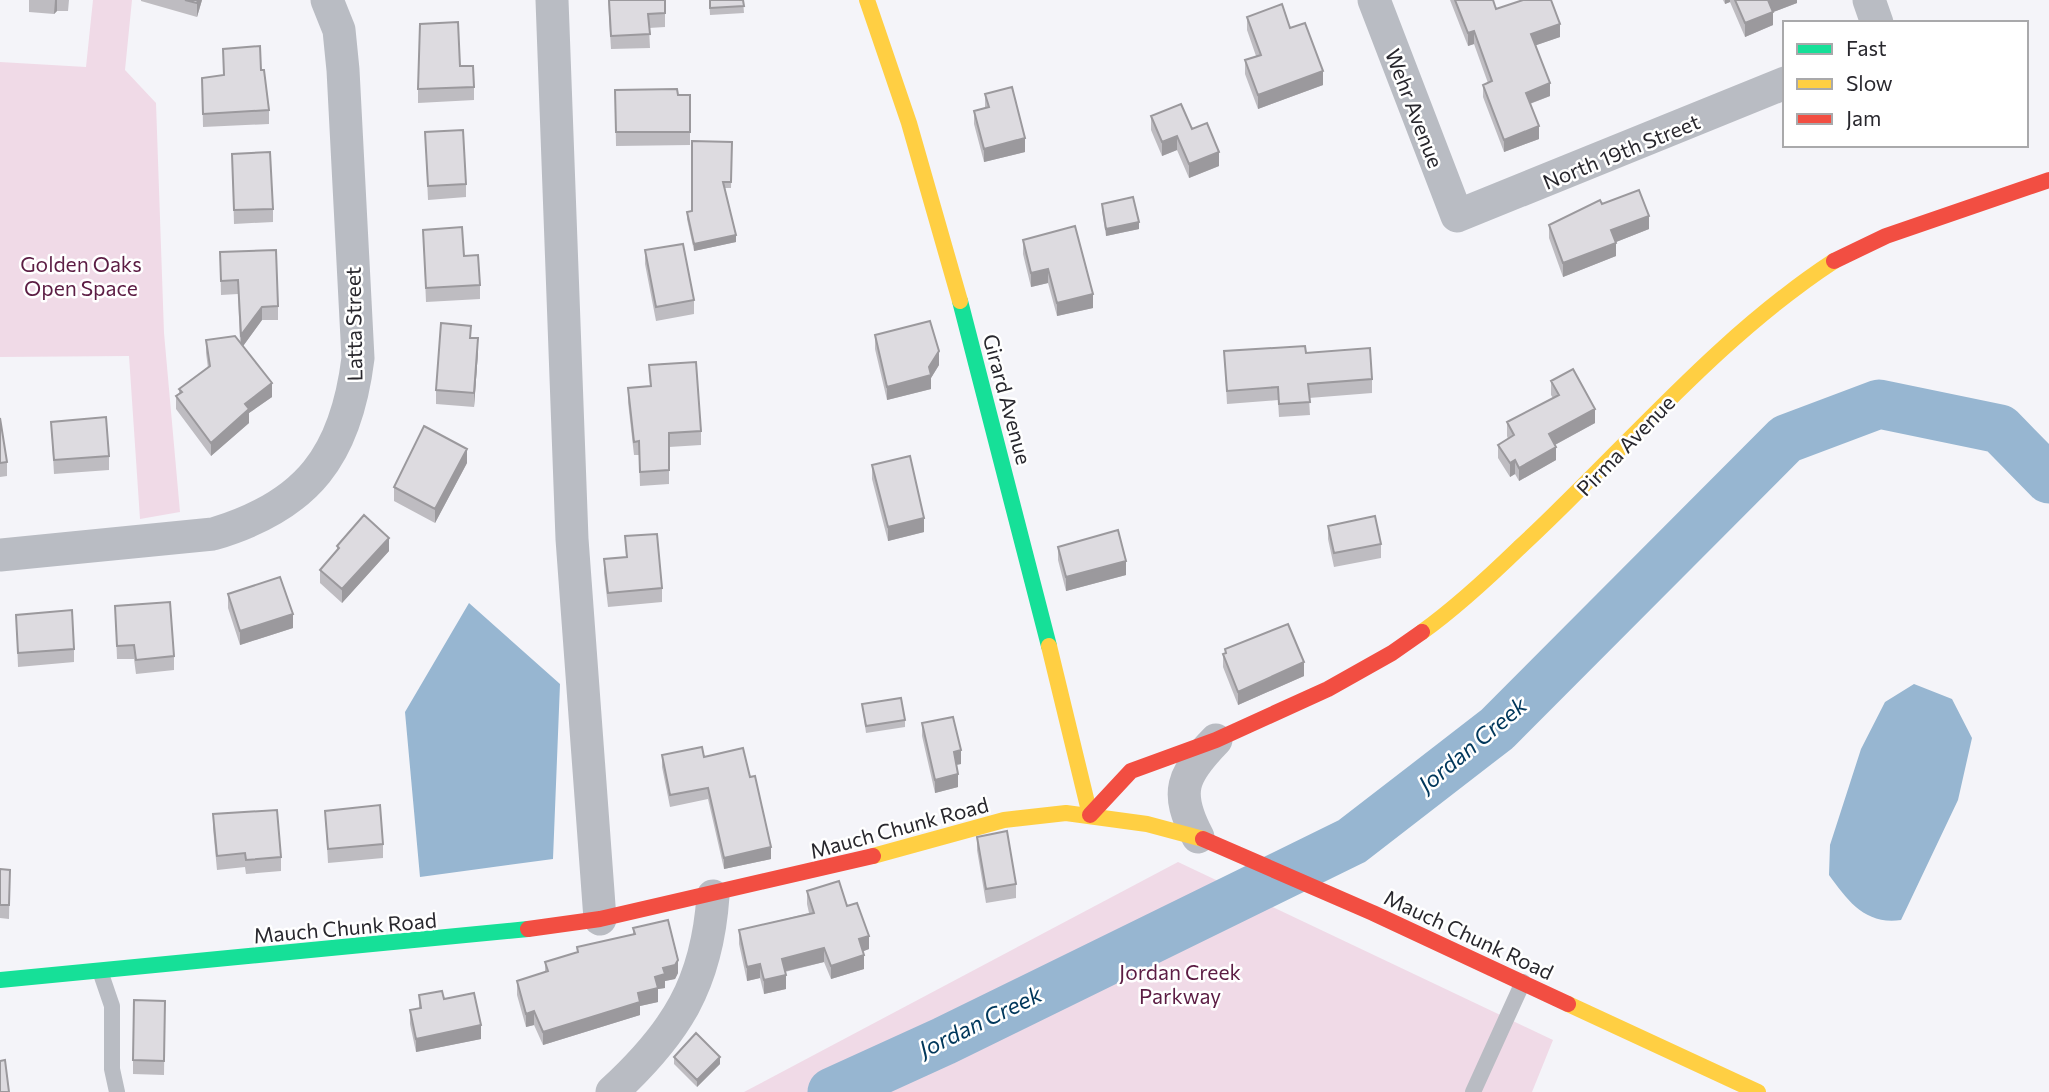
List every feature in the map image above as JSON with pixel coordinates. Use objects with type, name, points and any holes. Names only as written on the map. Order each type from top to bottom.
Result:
[{"type":"street","name":"Latta Street","points":[[0,555],[213,534],[242,526],[275,509],[300,490],[329,453],[352,401],[358,358],[343,70],[339,30],[327,0]]},
{"type":"street","points":[[552,0],[572,539],[600,919]]},
{"type":"street","name":"Girard Avenue","points":[[867,0],[898,85],[934,198],[1033,578],[1090,815]]},
{"type":"street","name":"Wehr Avenue","points":[[1374,0],[1457,216]]},
{"type":"street","points":[[1869,0],[1876,21]]},
{"type":"street","name":"North 19th Street","points":[[1457,216],[1783,84]]},
{"type":"street","name":"Pirma Avenue","points":[[1090,815],[1131,771],[1179,751],[1216,740],[1328,689],[1392,653],[1453,610],[1586,486],[1703,366],[1796,286],[1839,258],[1886,236],[2049,180]]},
{"type":"street","name":"Pirma Avenue","points":[[1198,837],[1186,814],[1182,796],[1195,762],[1216,740]]},
{"type":"street","name":"Mauch Chunk Road","points":[[0,980],[501,933],[600,919],[830,869],[1004,820],[1046,814],[1090,815],[1147,824],[1198,837],[1523,982],[1758,1092]]},
{"type":"street","points":[[612,1092],[650,1057],[672,1028],[689,997],[704,956],[713,896]]},
{"type":"lane","points":[[100,971],[112,1006],[113,1069],[117,1092]]},
{"type":"lane","points":[[1473,1092],[1523,982]]},
{"type":"green space","name":"Golden Oaks Open Space","points":[[93,0],[132,0],[125,70],[156,103],[164,333],[180,512],[140,519],[129,356],[0,357],[0,62],[86,67]]},
{"type":"green space","name":"Jordan Creek Parkway","points":[[1178,862],[1553,1040],[1532,1092],[744,1092]]},
{"type":"water","points":[[469,603],[560,684],[553,859],[420,877],[405,712]]},
{"type":"water","points":[[1914,684],[1952,699],[1972,738],[1958,800],[1901,920],[1888,921],[1867,915],[1836,885],[1829,875],[1830,845],[1861,749],[1885,702]]},
{"type":"building","points":[[609,0],[665,0],[665,13],[648,14],[650,34],[611,36]]},
{"type":"building","points":[[710,0],[743,0],[744,6],[710,8]]},
{"type":"building","points":[[1455,0],[1493,0],[1496,9],[1523,0],[1551,0],[1560,24],[1531,34],[1550,83],[1526,93],[1539,126],[1504,140],[1483,85],[1492,81],[1474,31],[1468,33]]},
{"type":"building","points":[[1735,0],[1768,0],[1773,12],[1745,23]]},
{"type":"building","points":[[1282,4],[1290,28],[1305,23],[1323,71],[1258,95],[1245,60],[1261,55],[1247,17]]},
{"type":"building","points":[[458,22],[460,66],[473,66],[474,87],[418,89],[420,24]]},
{"type":"building","points":[[260,46],[261,70],[264,70],[269,110],[203,114],[202,78],[224,75],[223,49]]},
{"type":"building","points":[[1012,87],[1025,138],[984,149],[974,111],[989,107],[985,94]]},
{"type":"building","points":[[677,89],[678,95],[690,95],[690,132],[616,132],[615,90]]},
{"type":"building","points":[[1181,104],[1192,129],[1207,123],[1219,152],[1189,164],[1177,136],[1162,142],[1151,116]]},
{"type":"building","points":[[463,130],[466,184],[428,186],[425,132]]},
{"type":"building","points":[[692,141],[732,142],[731,182],[723,182],[736,235],[694,244],[687,212],[692,211]]},
{"type":"building","points":[[270,152],[273,209],[234,210],[232,154]]},
{"type":"building","points":[[1639,190],[1649,216],[1611,230],[1616,243],[1563,263],[1549,225],[1600,200],[1602,204]]},
{"type":"building","points":[[1133,197],[1139,222],[1106,229],[1102,204]]},
{"type":"building","points":[[1075,226],[1093,294],[1057,303],[1048,269],[1031,273],[1023,240]]},
{"type":"building","points":[[462,227],[464,256],[478,255],[480,285],[426,288],[423,230]]},
{"type":"building","points":[[683,244],[694,300],[656,307],[645,250]]},
{"type":"building","points":[[276,250],[278,306],[262,307],[241,335],[238,280],[221,281],[220,252]]},
{"type":"building","points":[[930,321],[939,351],[929,367],[931,375],[887,387],[875,335]]},
{"type":"building","points":[[441,323],[471,326],[470,338],[478,338],[474,393],[436,390]]},
{"type":"building","points":[[235,336],[272,383],[245,404],[249,409],[211,443],[176,396],[182,392],[179,389],[210,366],[206,340]]},
{"type":"building","points":[[1305,346],[1306,353],[1370,348],[1372,379],[1308,384],[1310,402],[1279,404],[1278,387],[1227,391],[1224,351]]},
{"type":"building","points":[[696,362],[701,431],[669,433],[669,470],[640,472],[639,441],[634,442],[628,388],[651,386],[649,365]]},
{"type":"building","points":[[1573,369],[1595,409],[1549,434],[1556,447],[1519,468],[1515,460],[1510,463],[1498,445],[1514,435],[1507,422],[1559,395],[1551,381]]},
{"type":"building","points":[[106,417],[109,456],[54,460],[51,422]]},
{"type":"building","points":[[0,418],[7,462],[0,463]]},
{"type":"building","points":[[424,426],[467,449],[435,509],[394,487]]},
{"type":"building","points":[[910,456],[924,518],[888,527],[872,465]]},
{"type":"building","points":[[364,515],[389,538],[342,589],[320,570]]},
{"type":"building","points":[[1375,516],[1381,544],[1334,553],[1328,526]]},
{"type":"building","points":[[1118,530],[1126,561],[1066,577],[1058,547]]},
{"type":"building","points":[[657,534],[662,588],[608,593],[604,559],[627,557],[625,536]]},
{"type":"building","points":[[280,577],[293,614],[240,631],[228,594]]},
{"type":"building","points":[[170,602],[174,656],[136,660],[134,645],[117,646],[115,606]]},
{"type":"building","points":[[72,610],[74,649],[18,653],[16,615]]},
{"type":"building","points":[[1288,624],[1304,662],[1238,692],[1223,654],[1226,653],[1225,649]]},
{"type":"building","points":[[901,698],[905,720],[866,726],[862,704]]},
{"type":"building","points":[[953,717],[961,750],[954,752],[958,774],[935,780],[922,723]]},
{"type":"building","points":[[702,747],[704,757],[743,748],[750,777],[755,776],[771,847],[724,858],[708,788],[670,795],[662,755]]},
{"type":"building","points":[[380,805],[383,844],[328,849],[325,811]]},
{"type":"building","points":[[277,810],[281,857],[246,860],[245,853],[217,856],[213,814]]},
{"type":"building","points":[[1007,831],[1016,884],[986,889],[977,837]]},
{"type":"building","points":[[0,869],[10,870],[9,905],[0,905]]},
{"type":"building","points":[[839,881],[847,906],[857,903],[869,936],[859,939],[864,955],[831,966],[824,948],[782,959],[786,975],[764,980],[760,964],[747,967],[739,930],[814,913],[807,891]]},
{"type":"building","points":[[668,920],[678,960],[675,965],[663,968],[665,974],[655,977],[658,988],[638,993],[640,1002],[543,1032],[534,1011],[526,1014],[517,981],[548,971],[545,962],[578,952],[577,947],[635,934],[633,928]]},
{"type":"building","points":[[442,991],[444,999],[474,993],[481,1025],[416,1039],[410,1010],[421,1008],[419,995]]},
{"type":"building","points":[[134,1000],[165,1001],[164,1061],[133,1060]]},
{"type":"building","points":[[696,1033],[720,1057],[697,1080],[674,1057]]},
{"type":"building","points":[[5,1060],[9,1092],[0,1092],[0,1061]]},
{"type":"waterway","name":"Jordan Creek","points":[[832,1092],[944,1041],[1352,841],[1497,729],[1786,439],[1879,404],[2000,429],[2049,479]]},
{"type":"traffic: fast","points":[[960,301],[1049,646]]},
{"type":"traffic: fast","points":[[0,980],[528,929]]},
{"type":"traffic: slow","points":[[867,0],[909,123],[960,301]]},
{"type":"traffic: slow","points":[[1422,632],[1496,570],[1709,361],[1749,325],[1834,261]]},
{"type":"traffic: slow","points":[[1049,646],[1090,815]]},
{"type":"traffic: slow","points":[[873,856],[1004,820],[1066,813],[1147,824],[1203,839]]},
{"type":"traffic: slow","points":[[1568,1004],[1758,1092]]},
{"type":"traffic: jam","points":[[1834,261],[1886,236],[2049,180]]},
{"type":"traffic: jam","points":[[1090,815],[1131,771],[1216,740],[1328,689],[1392,653],[1422,632]]},
{"type":"traffic: jam","points":[[1203,839],[1373,913],[1568,1004]]},
{"type":"traffic: jam","points":[[528,929],[600,919],[873,856]]}]
